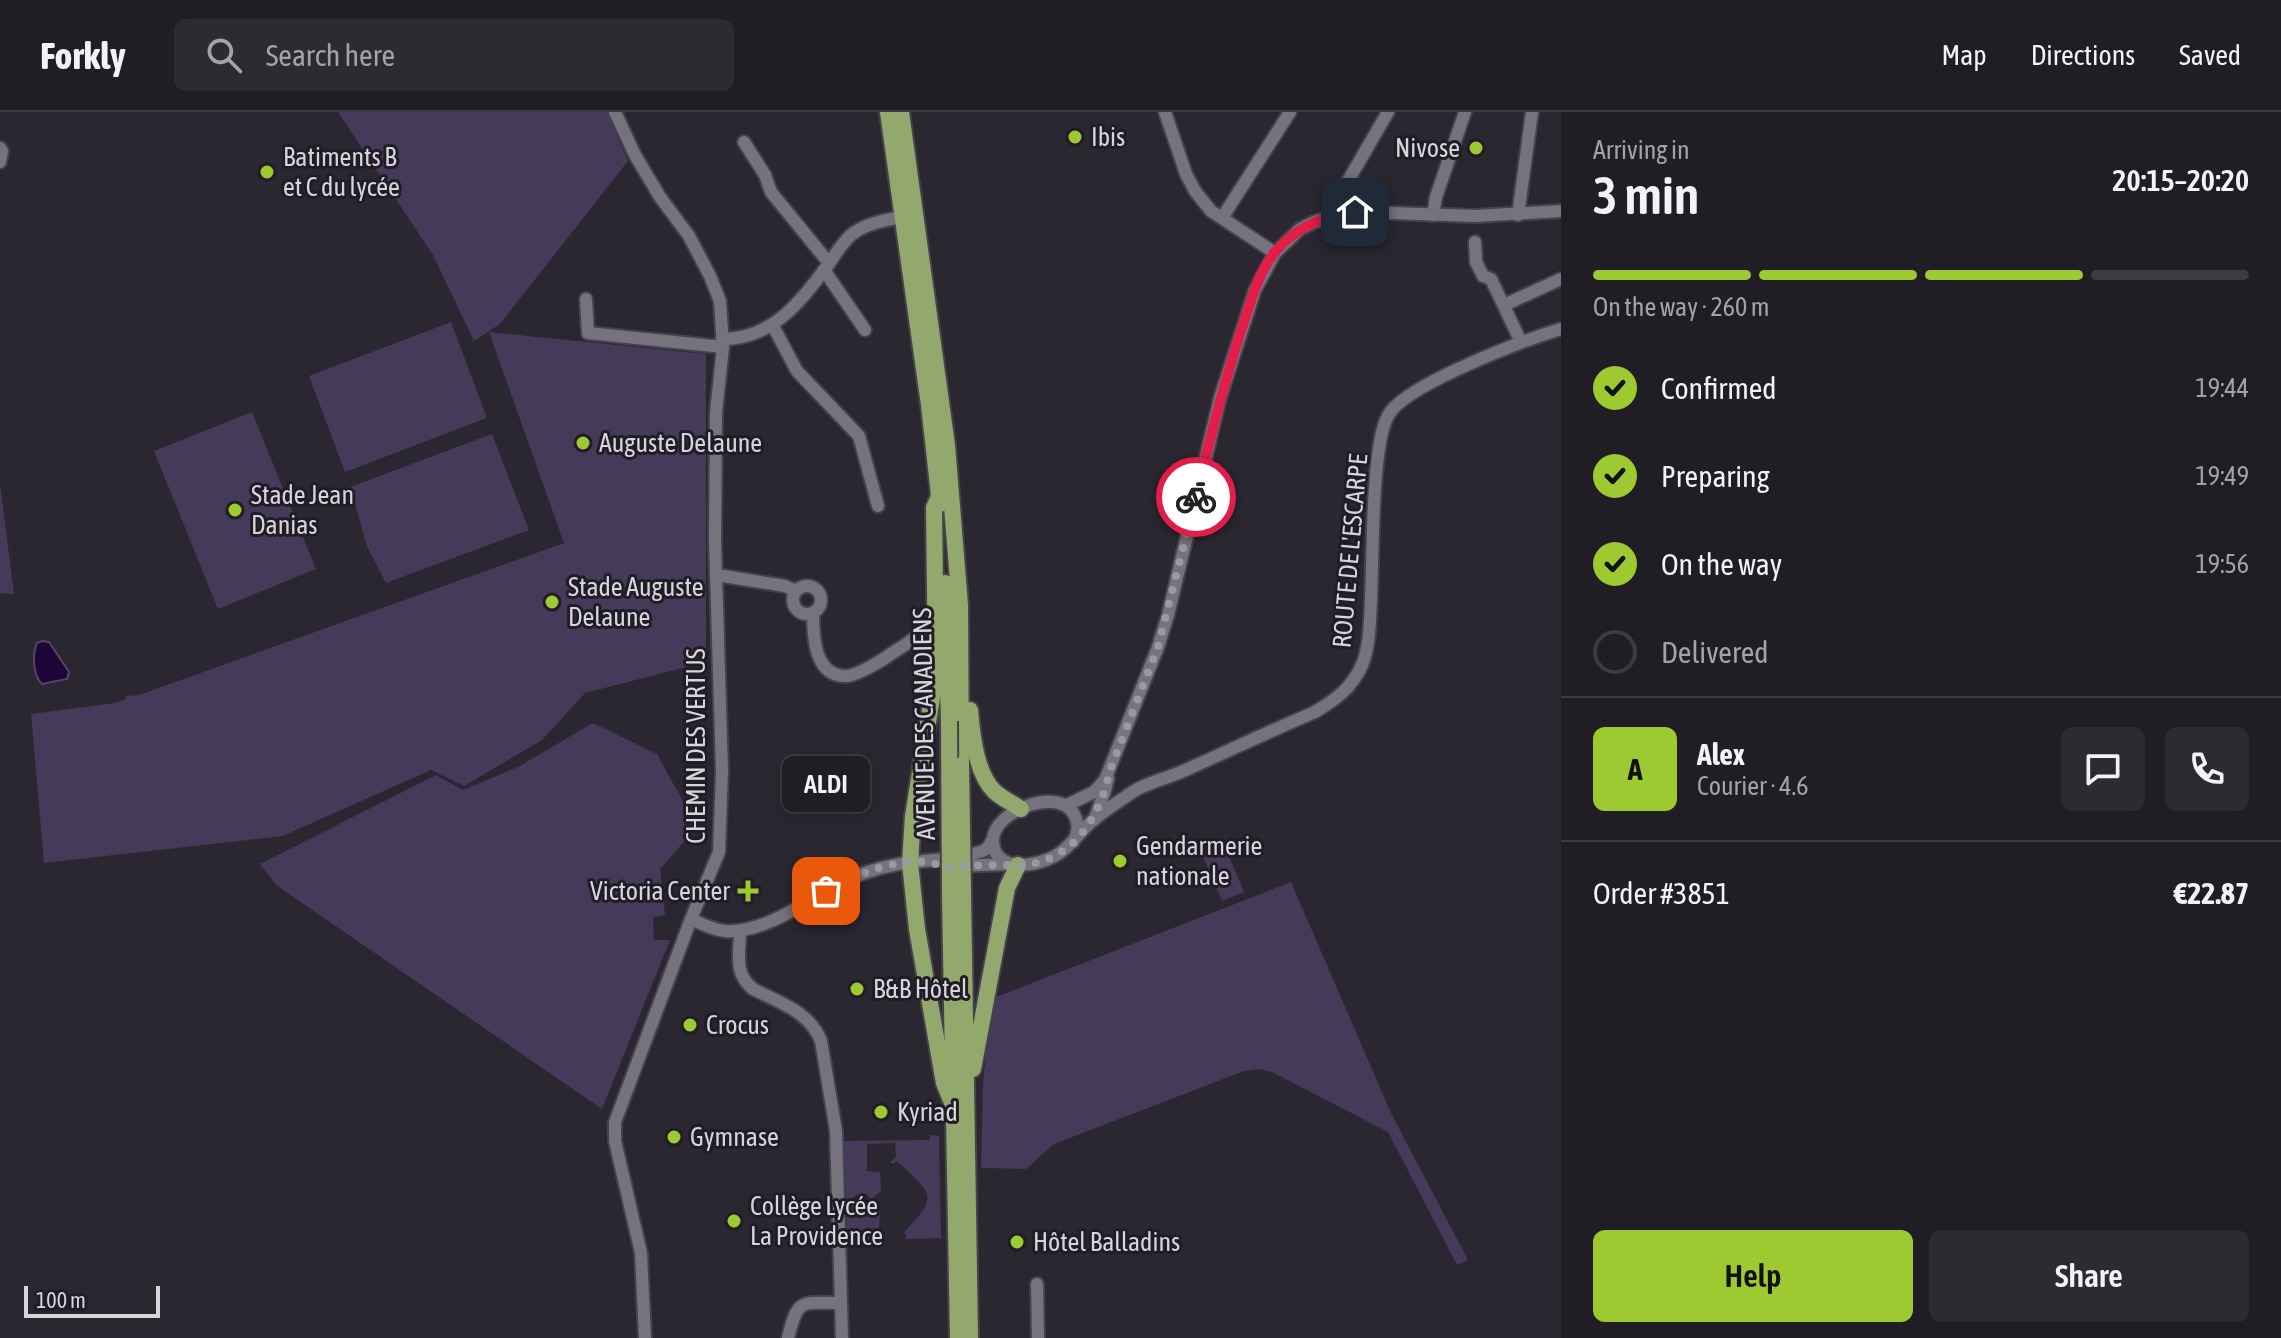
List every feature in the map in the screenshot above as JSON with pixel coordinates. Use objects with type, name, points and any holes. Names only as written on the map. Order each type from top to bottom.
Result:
[{"type":"main road","name":"AVENUE DES CANADIENS","points":[[888,112],[940,494],[966,1076],[970,1338]]},
{"type":"main road","name":"AVENUE DES CANADIENS","points":[[901,112],[947,445],[960,605],[961,765],[953,1105],[958,1338]]},
{"type":"main road","points":[[940,494],[934,508],[936,673],[913,816],[910,863],[917,929],[944,1083],[953,1105]]},
{"type":"main road","points":[[960,605],[972,733],[978,758],[994,791],[1021,809]]},
{"type":"main road","points":[[966,1076],[974,1067],[1014,865]]},
{"type":"street","name":"CHEMIN DES VERTUS","points":[[615,112],[635,155],[660,197],[689,236],[710,276],[720,301],[722,343],[716,412],[722,771],[719,852],[615,1122],[615,1141],[641,1253],[645,1338]]},
{"type":"street","points":[[1165,112],[1195,191],[1211,211],[1275,253]]},
{"type":"street","points":[[1222,218],[1290,112]]},
{"type":"street","points":[[1355,212],[1353,195],[1345,186],[1388,112]]},
{"type":"street","points":[[1433,215],[1465,112]]},
{"type":"street","points":[[1518,215],[1532,112]]},
{"type":"street","points":[[744,142],[765,175],[771,192],[827,266],[865,330]]},
{"type":"street","points":[[0,148],[0,162]]},
{"type":"street","points":[[1094,820],[1100,792],[1158,647],[1220,398],[1255,290],[1275,253],[1300,229],[1339,214],[1518,215],[1561,211]]},
{"type":"street","points":[[586,299],[588,333],[722,343],[740,339],[773,326],[790,312],[850,236],[866,227],[902,217]]},
{"type":"street","points":[[1475,242],[1476,262],[1483,276],[1491,279],[1521,342]]},
{"type":"street","points":[[1504,305],[1561,279]]},
{"type":"street","points":[[773,326],[797,371],[859,436],[878,506]]},
{"type":"street","name":"ROUTE DE L'ESCARPE","points":[[1073,842],[1094,820],[1131,792],[1315,712],[1348,687],[1366,654],[1376,474],[1382,432],[1390,412],[1409,395],[1521,342],[1561,329]]},
{"type":"street","points":[[717,575],[785,586],[796,591]]},
{"type":"street","points":[[803,615],[819,608],[821,602],[819,592],[812,586],[796,591],[792,599],[794,607],[803,615],[818,658],[837,675],[850,676],[884,659],[925,632],[935,621]]},
{"type":"street","points":[[1067,805],[1100,792]]},
{"type":"street","name":"ROUTE DE L'ESCARPE","points":[[1100,792],[1131,792]]},
{"type":"street","points":[[691,919],[714,930],[740,931],[763,925],[854,877],[891,865],[934,862],[945,857],[984,851],[998,825],[1021,809],[1046,802],[1067,805],[1077,823],[1078,830],[1073,842],[1046,860],[1014,865],[944,867],[934,862]]},
{"type":"street","points":[[993,839],[997,854],[1014,865]]},
{"type":"street","points":[[740,931],[738,965],[746,983],[806,1017],[821,1041],[836,1131],[842,1338]]},
{"type":"street","points":[[1037,1284],[1038,1338]]},
{"type":"street","points":[[788,1338],[798,1306],[806,1303],[841,1303]]},
{"type":"shaded area","points":[[338,112],[607,112],[628,161],[500,324],[474,341],[433,255]]},
{"type":"shaded area","points":[[451,322],[487,418],[345,472],[309,376]]},
{"type":"shaded area","name":"Stade Auguste Delaune","points":[[489,332],[706,354],[706,662],[585,693],[542,740],[464,786],[431,770],[283,836],[44,863],[31,714],[115,703],[126,699],[126,696],[139,695],[564,543]]},
{"type":"shaded area","name":"Stade Jean Danias","points":[[252,412],[316,569],[218,609],[154,451]]},
{"type":"shaded area","points":[[492,434],[529,530],[386,583],[367,546],[350,487]]},
{"type":"shaded area","points":[[0,483],[14,594],[0,593]]},
{"type":"shaded area","points":[[49,642],[69,672],[67,679],[42,684],[39,680],[34,653],[37,643]]},
{"type":"shaded area","points":[[593,723],[657,754],[697,827],[660,869],[665,915],[653,917],[654,940],[670,940],[602,1109],[276,885],[260,864],[436,775],[463,790],[518,767]]},
{"type":"shaded area","points":[[1225,847],[1244,892],[1222,901],[1203,856]]},
{"type":"shaded area","points":[[1291,882],[1391,1113],[1468,1260],[1457,1265],[1388,1132],[1272,1072],[1259,1069],[1244,1071],[1054,1144],[1026,1169],[981,1168],[983,1083],[991,999]]},
{"type":"shaded area","points":[[930,1135],[939,1136],[941,1238],[905,1239],[907,1236],[904,1232],[927,1202],[924,1188],[897,1161],[893,1164],[890,1162],[896,1157],[895,1143],[867,1144],[867,1171],[880,1172],[881,1191],[873,1198],[855,1195],[846,1199],[843,1141],[930,1140]]},
{"type":"shaded area","points":[[846,1204],[855,1204],[855,1208],[874,1204],[880,1211],[876,1239],[847,1240]]},
{"type":"way so far","points":[[826,891],[854,877],[891,865],[918,862],[934,862],[944,867],[1034,864],[1057,855],[1077,839],[1094,820],[1158,647],[1196,497]]},
{"type":"place","name":"Ibis","points":[[1075,137]]},
{"type":"place","name":"Nivose","points":[[1476,148]]},
{"type":"place","name":"Batiments B et C du lycée","points":[[267,172]]},
{"type":"place","name":"Auguste Delaune","points":[[583,443]]},
{"type":"place","name":"Stade Jean Danias","points":[[235,510]]},
{"type":"place","name":"Stade Auguste Delaune","points":[[552,602]]},
{"type":"place","name":"Gendarmerie nationale","points":[[1120,861]]},
{"type":"place","name":"Victoria Center","points":[[748,891]]},
{"type":"place","name":"ALDI","points":[[826,891]]},
{"type":"place","name":"B&B Hôtel","points":[[857,989]]},
{"type":"place","name":"Crocus","points":[[690,1025]]},
{"type":"place","name":"Kyriad","points":[[881,1112]]},
{"type":"place","name":"Gymnase","points":[[674,1137]]},
{"type":"place","name":"Collège Lycée La Providence","points":[[734,1221]]},
{"type":"place","name":"Hôtel Balladins","points":[[1017,1242]]},
{"type":"route","points":[[1196,497],[1220,398],[1255,290],[1267,264],[1300,229],[1330,216],[1355,212]]}]
